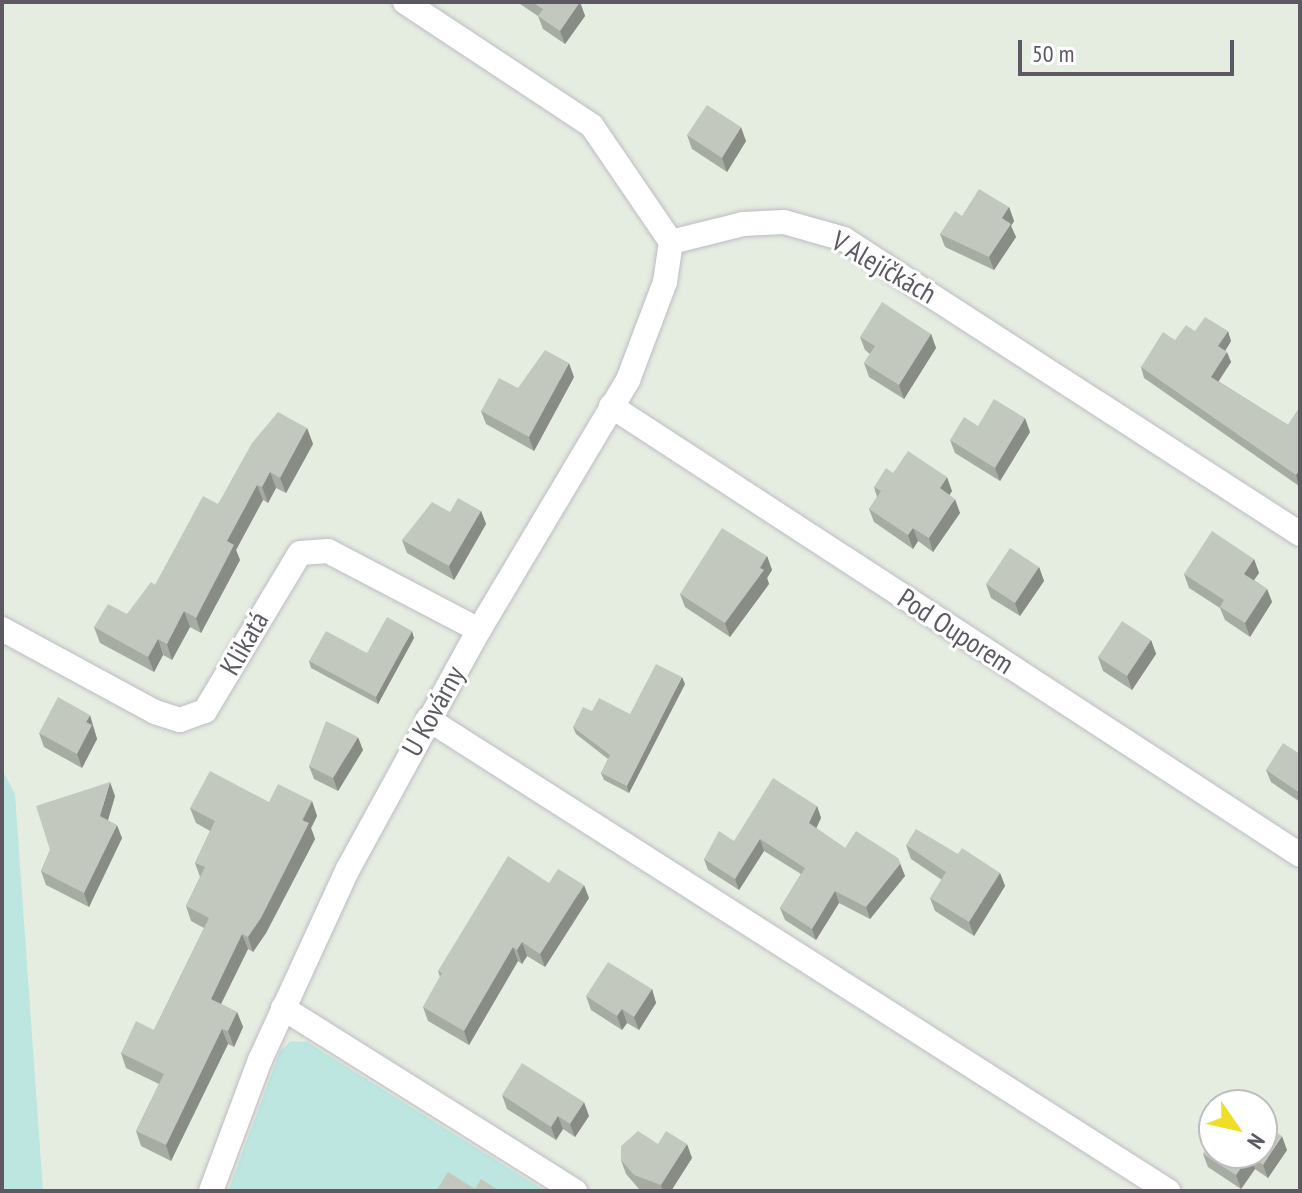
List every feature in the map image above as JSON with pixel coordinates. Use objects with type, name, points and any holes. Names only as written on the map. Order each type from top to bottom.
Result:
[{"type":"street","points":[[405,2],[592,126],[671,242]]},
{"type":"street","name":"V Alejíčkách","points":[[671,242],[743,224],[784,222],[844,239],[1300,534]]},
{"type":"street","name":"U Kovárny","points":[[211,1191],[283,1008],[348,869],[428,719],[628,380],[665,282],[671,242]]},
{"type":"street","name":"Pod Ouporem","points":[[611,406],[1300,855]]},
{"type":"street","name":"Klikatá","points":[[2,629],[155,712],[180,720],[205,711],[300,553],[328,551],[479,630]]},
{"type":"street","points":[[428,719],[1168,1191]]},
{"type":"street","points":[[283,1008],[575,1191]]},
{"type":"shaded area","points":[[2,770],[15,794],[43,1191],[2,1191]]},
{"type":"shaded area","points":[[291,1041],[307,1042],[545,1191],[228,1191],[280,1051]]},
{"type":"building","points":[[532,2],[580,2],[560,31],[538,16],[543,9]]},
{"type":"building","points":[[707,105],[741,127],[722,158],[687,135]]},
{"type":"building","points":[[979,189],[1009,207],[1002,218],[1011,224],[989,257],[940,234],[955,211],[962,216]]},
{"type":"building","points":[[882,302],[931,334],[899,385],[864,363],[875,346],[860,337]]},
{"type":"building","points":[[1205,317],[1228,331],[1218,346],[1227,352],[1211,377],[1288,425],[1300,407],[1300,469],[1296,475],[1141,367],[1163,332],[1175,340],[1186,325],[1195,331]]},
{"type":"building","points":[[545,350],[569,363],[529,437],[481,411],[499,378],[518,388]]},
{"type":"building","points":[[994,399],[1025,418],[995,468],[950,440],[964,417],[978,426]]},
{"type":"building","points":[[278,412],[307,428],[280,478],[270,472],[262,487],[257,485],[227,541],[234,545],[196,618],[184,611],[167,644],[158,639],[148,657],[94,627],[108,604],[127,614],[151,582],[155,585],[203,496],[218,504],[252,443]]},
{"type":"building","points":[[908,451],[947,477],[940,488],[955,499],[929,538],[913,528],[908,535],[869,509],[881,491],[874,487],[886,468],[893,473]]},
{"type":"building","points":[[458,498],[481,511],[449,566],[402,540],[432,502],[450,512]]},
{"type":"building","points":[[722,528],[767,556],[760,568],[764,570],[725,623],[680,594]]},
{"type":"building","points":[[1212,531],[1254,559],[1244,574],[1267,589],[1245,623],[1220,607],[1224,600],[1184,574]]},
{"type":"building","points":[[1010,548],[1039,567],[1015,603],[986,584]]},
{"type":"building","points":[[387,617],[412,631],[376,697],[309,661],[326,631],[367,653]]},
{"type":"building","points":[[1122,621],[1151,640],[1127,676],[1098,657]]},
{"type":"building","points":[[656,664],[682,677],[627,786],[601,773],[610,755],[573,727],[583,707],[592,711],[599,698],[630,714]]},
{"type":"building","points":[[58,697],[90,715],[86,722],[92,725],[77,754],[39,733]]},
{"type":"building","points":[[326,721],[358,737],[333,778],[309,766]]},
{"type":"building","points":[[1283,743],[1300,754],[1300,793],[1266,770]]},
{"type":"building","points":[[210,771],[269,802],[278,784],[312,801],[302,820],[309,823],[261,918],[248,937],[242,934],[211,999],[237,1012],[228,1031],[222,1029],[166,1145],[136,1131],[164,1074],[121,1053],[136,1021],[154,1030],[209,918],[186,906],[205,867],[195,863],[215,821],[190,808]]},
{"type":"building","points":[[773,778],[817,806],[809,823],[845,848],[856,831],[898,858],[900,864],[866,907],[835,891],[812,929],[780,908],[805,868],[760,839],[735,879],[704,859],[719,831],[734,841]]},
{"type":"building","points":[[110,782],[100,816],[117,825],[84,893],[41,871],[50,850],[36,806]]},
{"type":"building","points":[[916,829],[958,854],[962,848],[1000,873],[969,922],[930,898],[946,872],[906,845]]},
{"type":"building","points":[[508,856],[549,883],[558,869],[584,885],[540,954],[522,942],[517,950],[513,947],[464,1031],[423,1007],[442,973],[438,971]]},
{"type":"building","points":[[608,962],[652,989],[634,1017],[622,1009],[617,1016],[586,996]]},
{"type":"building","points":[[522,1063],[584,1102],[570,1124],[558,1116],[551,1127],[502,1095]]},
{"type":"building","points":[[638,1131],[658,1144],[666,1131],[687,1144],[661,1185],[634,1175],[621,1160],[621,1146]]},
{"type":"building","points":[[1227,1169],[1240,1169],[1236,1175]]},
{"type":"building","points":[[448,1172],[475,1189],[481,1179],[500,1191],[436,1191]]}]
